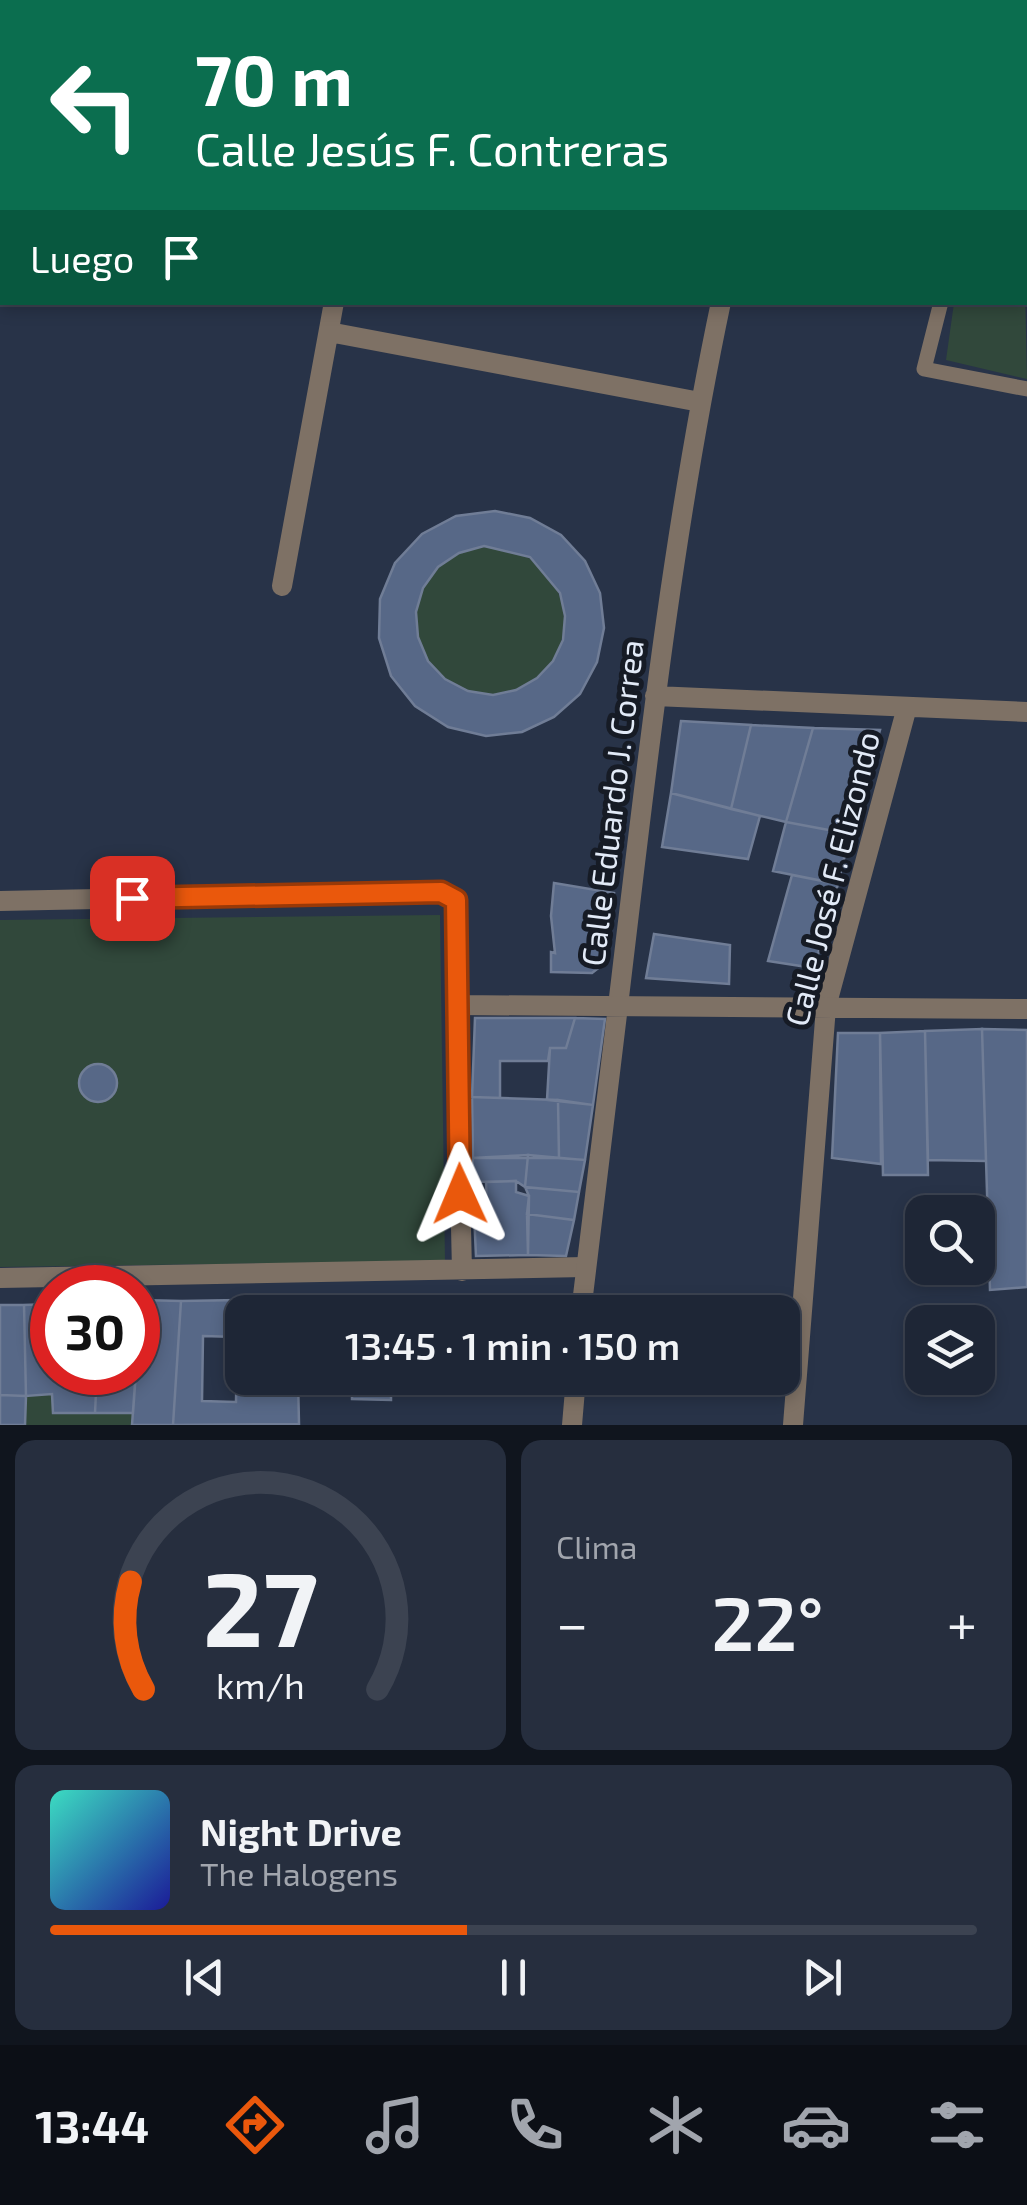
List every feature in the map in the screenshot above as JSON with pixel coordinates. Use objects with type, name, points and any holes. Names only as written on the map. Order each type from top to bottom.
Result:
[{"type":"street","points":[[282,586],[334,305]]},
{"type":"street","name":"Calle Eduardo J. Correa","points":[[583,1295],[655,696],[700,402],[721,305]]},
{"type":"street","points":[[329,332],[700,402]]},
{"type":"street","points":[[655,696],[1027,712]]},
{"type":"street","name":"Calle José F. Elizondo","points":[[793,1425],[826,1007],[907,707]]},
{"type":"street","points":[[0,901],[441,892],[456,900],[462,1271]]},
{"type":"street","points":[[456,1005],[1027,1009]]},
{"type":"street","points":[[0,1278],[585,1267]]},
{"type":"street","points":[[572,1425],[575,1395]]},
{"type":"lane","points":[[940,305],[924,370],[1027,389]]},
{"type":"green space","points":[[954,305],[1025,305],[1027,379],[946,360]]},
{"type":"green space","points":[[490,547],[518,553],[542,569],[558,593],[564,621],[558,649],[542,673],[518,689],[490,695],[462,689],[438,673],[422,649],[416,621],[422,593],[438,569],[462,553]]},
{"type":"green space","points":[[440,915],[445,1261],[0,1267],[0,920]]},
{"type":"green space","points":[[52,1395],[53,1413],[132,1413],[132,1425],[25,1425],[26,1396]]},
{"type":"building","points":[[495,511],[530,518],[561,535],[585,561],[600,593],[604,628],[597,662],[580,694],[554,717],[522,732],[486,736],[448,727],[415,706],[391,676],[379,638],[380,599],[395,563],[422,534],[456,516]],"holes":[[[484,546],[530,557],[560,593],[565,616],[563,640],[553,661],[537,678],[516,690],[493,695],[468,691],[445,679],[428,661],[418,637],[416,612],[423,588],[438,567],[459,553]]]},
{"type":"building","points":[[681,721],[751,725],[731,809],[671,793]]},
{"type":"building","points":[[751,725],[813,728],[786,822],[731,809]]},
{"type":"building","points":[[813,728],[880,730],[850,834],[786,822]]},
{"type":"building","points":[[671,793],[760,816],[748,859],[662,847]]},
{"type":"building","points":[[786,822],[850,834],[838,884],[773,871]]},
{"type":"building","points":[[792,875],[838,884],[814,968],[768,961]]},
{"type":"building","points":[[554,883],[614,893],[606,962],[592,973],[551,972],[551,952],[555,953],[551,916]]},
{"type":"building","points":[[654,934],[730,945],[729,984],[646,978]]},
{"type":"building","points":[[475,1018],[575,1018],[566,1048],[550,1048],[548,1061],[500,1061],[500,1098],[472,1097]]},
{"type":"building","points":[[575,1018],[605,1019],[593,1105],[547,1100],[550,1048],[566,1048]]},
{"type":"building","points":[[982,1029],[1027,1030],[1027,1287],[990,1290],[990,1285],[995,1285],[995,1195],[987,1195]]},
{"type":"building","points":[[982,1029],[986,1161],[928,1160],[925,1031]]},
{"type":"building","points":[[925,1031],[928,1175],[883,1175],[880,1033]]},
{"type":"building","points":[[838,1033],[880,1033],[881,1164],[832,1158]]},
{"type":"building","points":[[98,1064],[111,1070],[117,1083],[111,1096],[98,1102],[85,1096],[79,1083],[85,1070]]},
{"type":"building","points":[[472,1097],[558,1100],[559,1158],[473,1158]]},
{"type":"building","points":[[558,1100],[593,1105],[585,1160],[559,1158]]},
{"type":"building","points":[[528,1155],[525,1187],[516,1181],[471,1182],[473,1158]]},
{"type":"building","points":[[528,1155],[585,1160],[579,1192],[525,1187]]},
{"type":"building","points":[[516,1181],[516,1192],[529,1196],[528,1255],[476,1256],[474,1213],[487,1213],[486,1182]]},
{"type":"building","points":[[525,1187],[579,1192],[574,1220],[527,1214],[529,1196]]},
{"type":"building","points":[[527,1214],[574,1220],[566,1256],[528,1255]]},
{"type":"building","points":[[160,1300],[181,1301],[173,1425],[132,1425],[134,1395],[160,1395]]},
{"type":"building","points":[[225,1300],[225,1337],[203,1336],[202,1401],[236,1402],[236,1395],[298,1395],[299,1424],[173,1425],[181,1301]]},
{"type":"building","points":[[0,1305],[24,1305],[26,1396],[0,1395]]},
{"type":"building","points":[[24,1305],[30,1305],[30,1395],[39,1395],[26,1396]]},
{"type":"building","points":[[0,1395],[26,1396],[25,1425],[0,1425]]},
{"type":"building","points":[[52,1395],[96,1395],[95,1413],[53,1413]]},
{"type":"building","points":[[96,1395],[134,1395],[133,1413],[95,1413]]},
{"type":"building","points":[[352,1395],[391,1395],[391,1400],[352,1399]]},
{"type":"route","points":[[132,898],[441,892],[456,900],[460,1194]]}]
